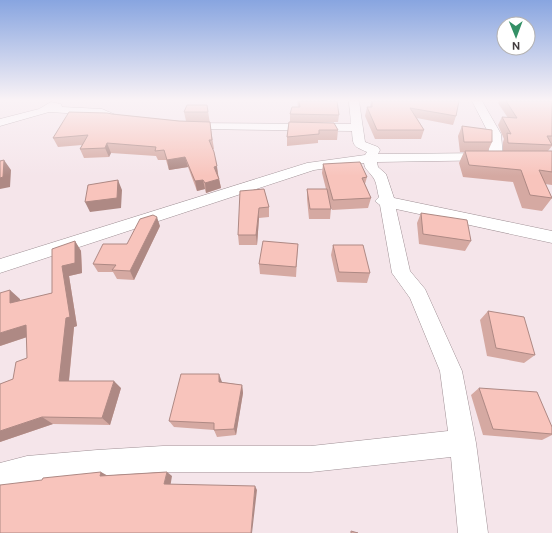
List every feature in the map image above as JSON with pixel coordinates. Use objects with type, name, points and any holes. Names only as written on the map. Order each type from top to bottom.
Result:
[{"type":"street","points":[[187,126],[358,128],[359,144],[374,150],[370,158],[372,169],[379,174],[387,203],[401,273],[418,294],[451,371],[463,443],[473,533]]},
{"type":"street","points":[[490,126],[495,134],[496,157]]},
{"type":"street","points":[[0,266],[312,166],[370,158],[512,158]]},
{"type":"street","points":[[387,203],[552,237]]},
{"type":"street","points":[[0,477],[27,470],[97,463],[163,459],[311,459],[463,443]]},
{"type":"building","points":[[60,126],[210,126],[212,140],[209,140],[214,152],[217,166],[214,167],[219,179],[205,183],[203,180],[195,181],[185,157],[167,160],[164,150],[155,151],[156,147],[107,143],[105,148],[80,149],[88,135],[53,138]]},
{"type":"building","points":[[288,126],[336,126],[338,130],[319,130],[319,134],[287,137]]},
{"type":"building","points":[[375,126],[421,126],[424,130],[377,130]]},
{"type":"building","points":[[462,126],[492,130],[492,142],[464,142]]},
{"type":"building","points":[[507,126],[552,126],[552,136],[547,136],[552,145],[508,143],[507,133],[511,134]]},
{"type":"building","points":[[465,151],[552,151],[552,172],[539,170],[552,198],[530,195],[521,170],[469,165]]},
{"type":"building","points":[[4,160],[3,177],[0,178],[0,161]]},
{"type":"building","points":[[360,162],[367,177],[362,178],[371,198],[333,200],[323,164]]},
{"type":"building","points":[[118,180],[117,198],[85,202],[88,185]]},
{"type":"building","points":[[264,189],[269,207],[259,208],[256,235],[238,235],[240,191]]},
{"type":"building","points":[[307,189],[327,189],[331,209],[310,209]]},
{"type":"building","points":[[421,213],[467,220],[471,241],[423,234]]},
{"type":"building","points":[[153,215],[157,217],[130,271],[112,270],[116,265],[93,264],[103,244],[127,244],[140,219]]},
{"type":"building","points":[[75,241],[75,263],[62,266],[70,317],[66,318],[59,381],[114,381],[102,418],[42,417],[0,431],[0,384],[13,379],[16,362],[27,358],[26,325],[0,333],[0,293],[10,290],[10,303],[52,293],[52,249]]},
{"type":"building","points":[[263,241],[298,244],[296,267],[259,264]]},
{"type":"building","points":[[333,245],[363,245],[370,273],[339,272]]},
{"type":"building","points":[[488,311],[524,317],[535,355],[496,348]]},
{"type":"building","points":[[181,374],[219,374],[219,382],[242,385],[234,429],[214,430],[214,423],[169,421]]},
{"type":"building","points":[[479,388],[537,392],[552,427],[552,434],[493,429]]},
{"type":"building","points":[[101,472],[100,476],[167,472],[164,484],[255,486],[251,533],[0,533],[0,485],[42,480],[43,478]]}]
